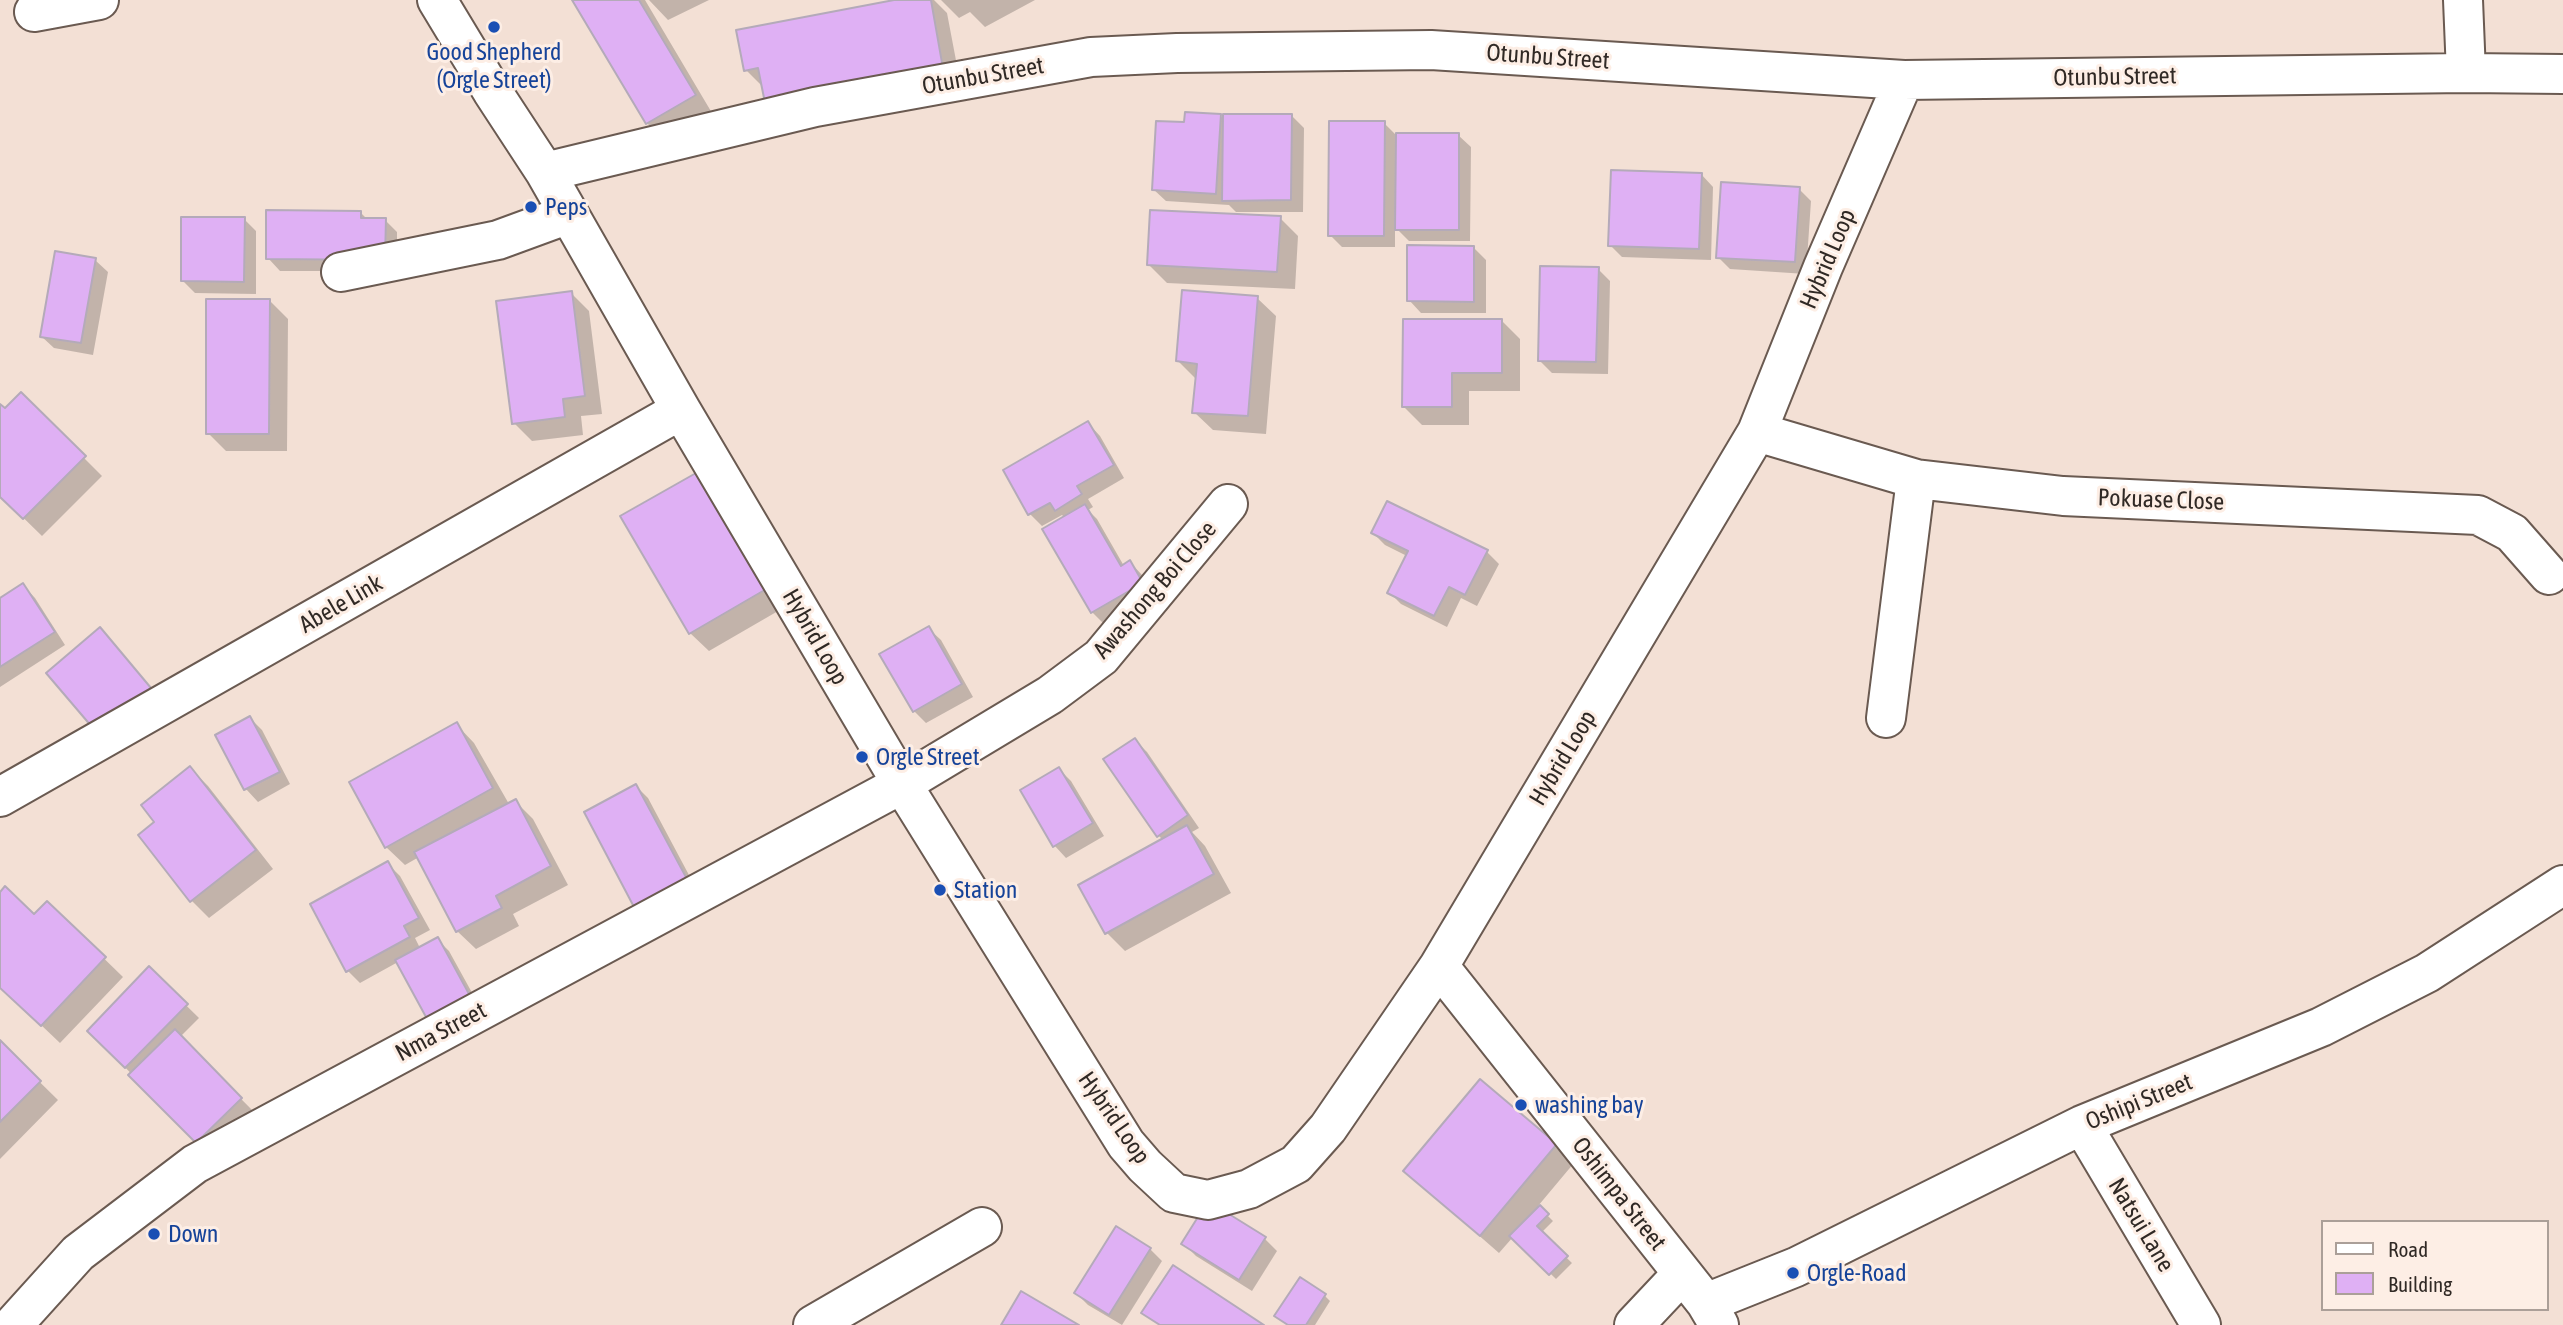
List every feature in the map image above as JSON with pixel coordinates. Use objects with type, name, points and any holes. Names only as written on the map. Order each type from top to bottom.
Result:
[{"type":"street","points":[[34,12],[99,0]]},
{"type":"street","name":"Hybrid Loop","points":[[437,0],[492,92],[545,172],[681,410],[901,784],[1126,1143],[1145,1166],[1174,1193],[1208,1200],[1249,1189],[1296,1164],[1328,1128],[1439,966],[1757,432],[1904,79]]},
{"type":"street","points":[[2463,0],[2466,73]]},
{"type":"street","name":"Otunbu Street","points":[[545,172],[815,107],[1091,57],[1177,53],[1431,50],[1904,79],[2563,74]]},
{"type":"street","points":[[341,272],[498,240],[569,214]]},
{"type":"street","name":"Abele Link","points":[[0,797],[681,410]]},
{"type":"street","name":"Pokuase Close","points":[[1757,432],[1916,479],[2063,496],[2478,515],[2512,533],[2549,575]]},
{"type":"street","points":[[1886,718],[1916,479]]},
{"type":"street","name":"Awashong Boi Close","points":[[901,784],[1050,695],[1101,657],[1228,504]]},
{"type":"street","name":"Nma Street","points":[[13,1325],[78,1253],[195,1164],[901,784]]},
{"type":"street","name":"Oshipi Street","points":[[1713,1314],[1796,1267],[2082,1125],[2321,1027],[2427,973],[2563,885]]},
{"type":"street","name":"Oshimpa Street","points":[[1439,966],[1713,1314]]},
{"type":"street","name":"Natsui Lane","points":[[2082,1125],[2201,1325]]},
{"type":"street","points":[[813,1325],[982,1227]]},
{"type":"street","points":[[1634,1325],[1682,1273]]},
{"type":"building","points":[[572,0],[639,0],[696,95],[646,124]]},
{"type":"building","points":[[894,0],[931,0],[944,74],[766,108],[758,68],[744,71],[736,30]]},
{"type":"building","points":[[1185,112],[1221,114],[1216,194],[1152,190],[1156,121],[1184,122]]},
{"type":"building","points":[[1223,114],[1292,114],[1291,200],[1222,201]]},
{"type":"building","points":[[1329,121],[1385,121],[1384,236],[1328,236]]},
{"type":"building","points":[[1396,133],[1459,133],[1459,230],[1395,230]]},
{"type":"building","points":[[1611,170],[1702,173],[1699,249],[1608,246]]},
{"type":"building","points":[[1721,182],[1800,187],[1795,262],[1716,258]]},
{"type":"building","points":[[266,210],[361,211],[361,218],[386,218],[385,260],[266,259]]},
{"type":"building","points":[[1150,210],[1281,216],[1277,272],[1147,265]]},
{"type":"building","points":[[181,217],[245,217],[244,282],[181,281]]},
{"type":"building","points":[[1407,245],[1474,246],[1474,302],[1407,301]]},
{"type":"building","points":[[55,251],[96,258],[81,343],[40,337]]},
{"type":"building","points":[[1540,266],[1599,267],[1596,362],[1538,361]]},
{"type":"building","points":[[1182,290],[1258,296],[1248,416],[1192,413],[1197,364],[1176,361]]},
{"type":"building","points":[[572,291],[585,396],[563,399],[565,417],[512,424],[496,301]]},
{"type":"building","points":[[206,299],[270,299],[269,434],[206,434]]},
{"type":"building","points":[[1403,319],[1502,319],[1502,373],[1452,373],[1452,407],[1402,407]]},
{"type":"building","points":[[21,392],[86,456],[23,519],[0,497],[0,404],[5,408]]},
{"type":"building","points":[[1088,421],[1114,465],[1077,486],[1082,494],[1055,511],[1050,503],[1028,515],[1003,470]]},
{"type":"building","points":[[719,460],[787,577],[689,634],[620,516]]},
{"type":"building","points":[[1387,501],[1488,550],[1465,595],[1449,587],[1434,616],[1387,593],[1408,551],[1371,533]]},
{"type":"building","points":[[1085,504],[1121,566],[1130,560],[1143,583],[1091,613],[1042,529]]},
{"type":"building","points":[[23,583],[55,632],[0,667],[0,598]]},
{"type":"building","points":[[929,626],[962,684],[913,712],[879,654]]},
{"type":"building","points":[[100,627],[151,688],[98,734],[46,673]]},
{"type":"building","points":[[250,716],[280,772],[244,790],[215,735]]},
{"type":"building","points":[[457,722],[493,788],[385,848],[349,782]]},
{"type":"building","points":[[1135,738],[1188,815],[1157,837],[1103,759]]},
{"type":"building","points":[[190,766],[256,850],[190,902],[138,835],[154,822],[141,805]]},
{"type":"building","points":[[1059,767],[1093,823],[1053,847],[1020,790]]},
{"type":"building","points":[[636,784],[687,879],[634,907],[584,812]]},
{"type":"building","points":[[516,799],[551,866],[496,896],[502,908],[456,932],[414,852]]},
{"type":"building","points":[[1187,825],[1214,874],[1105,934],[1078,885]]},
{"type":"building","points":[[388,861],[419,918],[404,926],[410,937],[346,972],[310,904]]},
{"type":"building","points":[[5,886],[34,914],[47,901],[106,957],[41,1026],[0,988],[0,892]]},
{"type":"building","points":[[438,937],[475,1005],[432,1028],[395,960]]},
{"type":"building","points":[[149,966],[188,1004],[125,1068],[87,1031]]},
{"type":"building","points":[[175,1029],[242,1098],[196,1143],[128,1075]]},
{"type":"building","points":[[0,1040],[41,1081],[0,1122]]},
{"type":"building","points":[[1480,1079],[1557,1144],[1480,1236],[1403,1171]]},
{"type":"building","points":[[1208,1201],[1266,1237],[1239,1280],[1181,1244]]},
{"type":"building","points":[[1540,1205],[1549,1214],[1537,1226],[1568,1256],[1549,1275],[1509,1236]]},
{"type":"building","points":[[1116,1226],[1151,1248],[1109,1315],[1074,1293]]},
{"type":"building","points":[[1173,1265],[1264,1325],[1160,1325],[1141,1313]]},
{"type":"building","points":[[1300,1277],[1326,1294],[1306,1325],[1288,1325],[1274,1316]]},
{"type":"building","points":[[1021,1291],[1079,1325],[1001,1325]]},
{"type":"place","name":"Good Shepherd (Orgle Street)","points":[[494,27]]},
{"type":"place","name":"Peps","points":[[531,207]]},
{"type":"place","name":"Orgle Street","points":[[862,757]]},
{"type":"place","name":"Station","points":[[940,890]]},
{"type":"place","name":"washing bay","points":[[1521,1105]]},
{"type":"place","name":"Down","points":[[154,1234]]},
{"type":"place","name":"Orgle-Road","points":[[1793,1273]]}]
